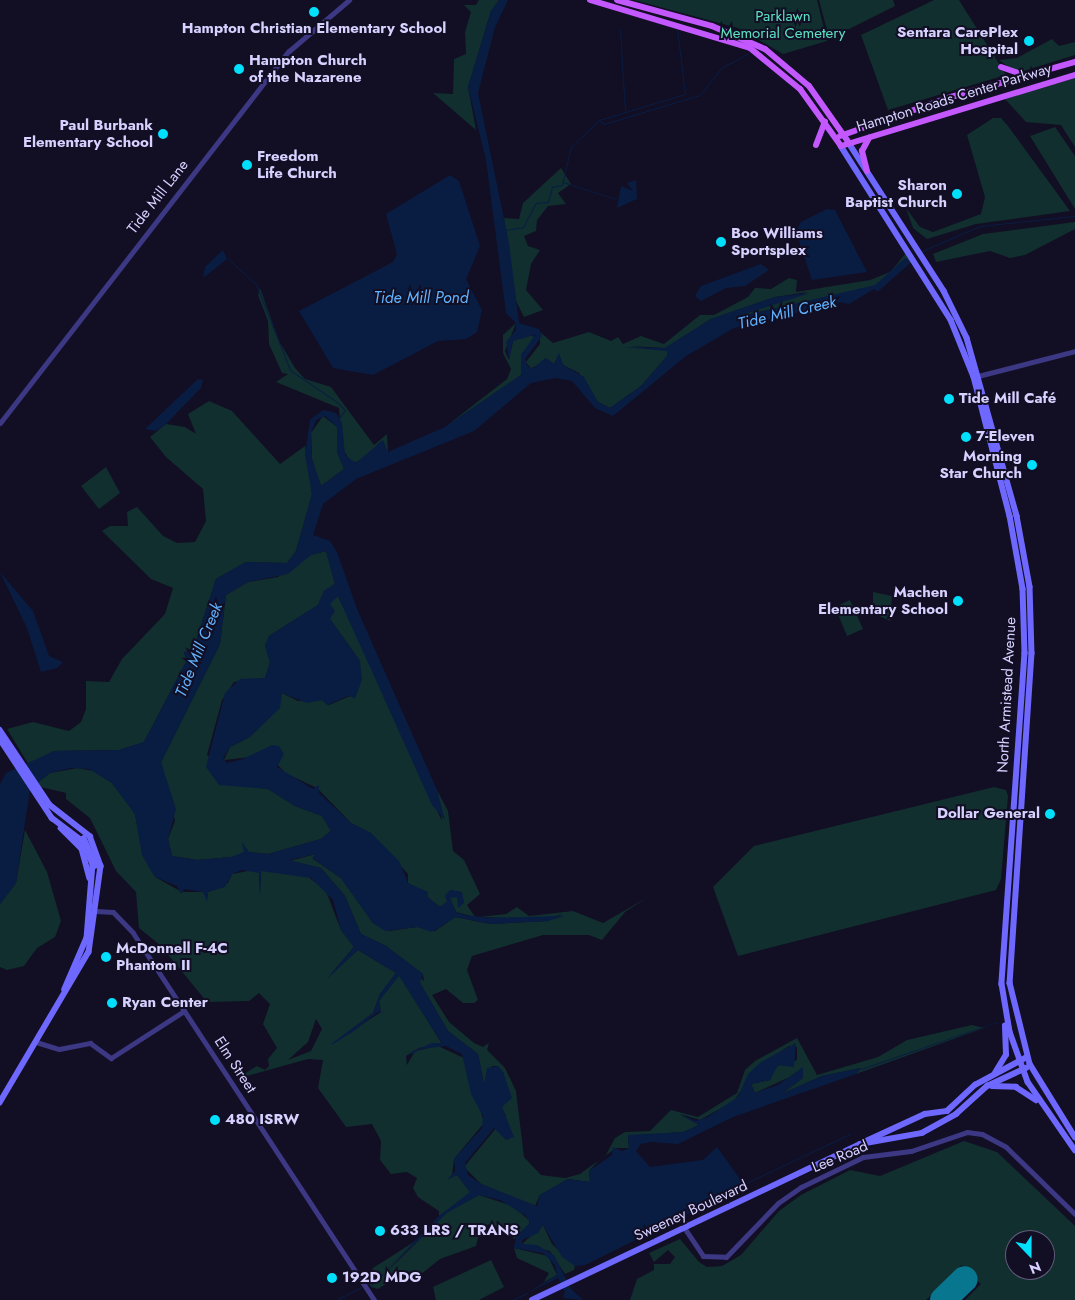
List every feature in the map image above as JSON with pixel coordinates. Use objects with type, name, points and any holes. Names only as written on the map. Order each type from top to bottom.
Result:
[{"type":"main road","name":"North Armistead Avenue","points":[[590,0],[750,48],[790,79],[825,122],[953,308],[981,375],[1024,545],[1031,608],[1031,663],[1009,949],[1012,999],[1030,1064],[1075,1137]]},
{"type":"main road","name":"North Armistead Avenue","points":[[617,0],[749,40],[784,62],[829,112],[867,171],[912,248]]},
{"type":"main road","points":[[1002,67],[1020,74],[1075,61]]},
{"type":"main road","name":"Hampton Roads Center Parkway","points":[[836,138],[907,112],[1075,61]]},
{"type":"main road","name":"Hampton Roads Center Parkway","points":[[841,146],[874,134],[1075,75]]},
{"type":"main road","points":[[829,112],[850,128],[907,112]]},
{"type":"main road","points":[[816,145],[825,122]]},
{"type":"main road","points":[[867,171],[862,148],[874,134]]},
{"type":"main road","name":"North Armistead Avenue","points":[[918,257],[947,311],[974,377],[1011,521],[1024,609],[1024,662],[1002,951],[1006,1014],[1020,1063],[1042,1108],[1075,1150]]},
{"type":"main road","points":[[0,730],[15,758]]},
{"type":"main road","points":[[0,739],[15,758],[52,818],[85,846],[93,864],[92,890]]},
{"type":"main road","points":[[0,1103],[89,952],[96,910],[101,866],[97,848],[82,826],[55,810],[36,790]]},
{"type":"main road","points":[[47,810],[88,844],[96,866],[85,947],[56,1009]]},
{"type":"main road","points":[[990,1076],[1006,1055],[1006,1014]]},
{"type":"main road","points":[[1010,1032],[1023,1044]]},
{"type":"main road","name":"Sweeney Boulevard","points":[[532,1300],[925,1114],[950,1109],[990,1076],[1020,1063],[1027,1057]]},
{"type":"main road","name":"Sweeney Boulevard","points":[[860,1144],[916,1135],[956,1114],[979,1092],[1023,1070],[1030,1064]]},
{"type":"main road","points":[[979,1092],[1011,1086],[1027,1093],[1042,1108]]},
{"type":"street","name":"Tide Mill Lane","points":[[0,423],[289,51],[349,0]]},
{"type":"street","points":[[974,377],[1075,351]]},
{"type":"street","name":"Elm Street","points":[[96,910],[122,919],[374,1300]]},
{"type":"street","points":[[36,1042],[59,1050],[90,1043],[112,1058],[184,1011]]},
{"type":"street","name":"Lee Road","points":[[685,1229],[703,1256],[726,1257],[794,1191],[863,1157],[905,1152],[967,1132],[982,1134],[1006,1147],[1075,1214]]},
{"type":"green space","points":[[479,0],[499,0],[491,11],[468,87],[476,130],[433,93],[453,94],[454,59],[466,54],[465,32],[471,12],[464,5],[476,5]]},
{"type":"green space","name":"Parklawn Memorial Cemetery","points":[[634,0],[817,0],[827,41],[783,54],[738,28]]},
{"type":"green space","points":[[819,0],[893,0],[895,6],[837,35],[828,34]]},
{"type":"green space","points":[[934,0],[959,0],[1006,75],[888,110],[861,35]]},
{"type":"green space","points":[[1052,39],[1059,46],[1075,42],[1075,55],[1017,73],[999,60],[1017,58]]},
{"type":"green space","points":[[1075,78],[1075,147],[1061,125],[1026,122],[1005,99]]},
{"type":"green space","points":[[993,118],[1001,118],[1008,126],[1070,211],[976,224],[927,239],[913,228],[906,208],[920,227],[933,232],[981,214],[985,197],[967,135]]},
{"type":"green space","points":[[1055,127],[1075,156],[1075,209],[1030,136]]},
{"type":"green space","points":[[561,168],[571,184],[558,193],[566,204],[548,206],[537,220],[536,231],[524,236],[528,246],[540,250],[531,264],[526,290],[543,310],[524,317],[516,301],[504,218],[519,219],[523,203]]},
{"type":"green space","points":[[1075,222],[1075,229],[1025,255],[1010,258],[990,251],[936,262],[933,254],[983,234]]},
{"type":"green space","points":[[906,253],[911,262],[872,294],[883,284],[729,319],[808,292],[775,297],[711,319],[665,348],[631,346],[667,351],[667,356],[641,386],[610,408],[598,402],[579,373],[563,365],[559,354],[554,364],[547,359],[531,369],[526,362],[540,344],[540,332],[553,343],[589,332],[611,341],[618,337],[623,344],[641,336],[664,344],[700,315],[714,315],[748,297],[755,288],[771,289],[789,278],[797,280],[796,292],[870,280],[890,272]]},
{"type":"green space","points":[[260,288],[279,341],[295,368],[305,379],[331,387],[374,445],[387,434],[388,452],[380,442],[371,455],[352,464],[342,448],[339,408],[276,382],[288,374],[282,373],[269,344],[268,321],[258,295]]},
{"type":"green space","points":[[516,323],[505,351],[509,360],[513,341],[526,334],[535,337],[521,355],[521,375],[445,427],[507,379],[511,369],[503,353],[503,335]]},
{"type":"green space","points":[[209,401],[232,411],[280,464],[305,446],[312,494],[296,551],[287,563],[246,562],[216,579],[194,647],[184,653],[187,660],[144,742],[119,750],[54,751],[29,765],[7,729],[33,722],[69,731],[81,722],[86,709],[86,681],[109,682],[122,659],[165,614],[173,588],[151,579],[102,531],[110,526],[128,526],[127,512],[137,507],[163,536],[177,543],[195,542],[206,521],[203,489],[166,457],[150,437],[166,424],[185,427],[196,434],[188,414]]},
{"type":"green space","points":[[323,416],[337,427],[337,452],[344,469],[321,486],[312,459],[311,433]]},
{"type":"green space","points":[[106,467],[120,493],[99,509],[81,486]]},
{"type":"green space","points":[[326,551],[335,584],[324,591],[318,605],[269,636],[265,646],[270,662],[265,678],[234,682],[222,700],[207,755],[253,787],[268,789],[295,806],[322,816],[331,831],[321,839],[268,854],[249,852],[242,843],[245,852],[232,857],[197,860],[172,856],[168,839],[175,821],[161,762],[220,644],[226,595],[248,582],[278,577],[311,555]]},
{"type":"green space","points":[[873,592],[892,596],[890,621],[873,613]]},
{"type":"green space","points":[[338,596],[442,821],[437,790],[448,811],[453,851],[464,860],[480,894],[467,905],[475,917],[456,912],[450,898],[460,892],[450,890],[447,902],[440,907],[408,883],[408,874],[371,833],[351,823],[317,788],[285,773],[276,763],[251,757],[224,760],[230,747],[246,739],[282,693],[298,701],[323,700],[329,705],[357,693],[360,661],[330,619],[329,604]]},
{"type":"green space","points":[[850,600],[863,629],[847,636],[835,607]]},
{"type":"green space","points":[[78,768],[93,771],[112,783],[135,814],[143,856],[155,877],[182,892],[203,892],[207,899],[208,892],[228,883],[232,874],[253,870],[259,873],[260,894],[261,871],[265,870],[307,876],[326,891],[341,930],[354,947],[330,975],[358,950],[396,973],[380,994],[373,1013],[332,1044],[381,1012],[379,1001],[399,975],[442,1044],[419,1048],[406,1056],[407,1065],[415,1051],[438,1046],[466,1059],[484,1123],[454,1159],[452,1176],[457,1175],[470,1192],[465,1198],[439,1216],[439,1211],[418,1197],[413,1188],[417,1178],[407,1172],[391,1174],[380,1160],[381,1141],[372,1124],[346,1127],[318,1088],[323,1060],[308,1059],[236,1079],[257,1066],[265,1070],[269,1066],[268,1059],[277,1048],[263,1024],[270,1004],[259,993],[249,1001],[207,1002],[160,945],[139,928],[136,892],[116,871],[90,818],[66,799],[66,793],[41,787],[38,782],[50,773]],"holes":[[[316,1019],[322,1029],[311,1051],[288,1060],[308,1042]]]},
{"type":"green space","points":[[994,787],[1006,790],[1008,796],[1001,879],[996,890],[738,956],[713,887],[754,846]]},
{"type":"green space","points":[[25,830],[47,872],[61,921],[55,937],[37,948],[24,966],[7,970],[0,967],[0,904],[16,883]]},
{"type":"green space","points":[[316,854],[313,859],[341,878],[373,923],[389,931],[417,927],[435,931],[455,917],[490,924],[548,921],[563,914],[546,919],[479,917],[506,914],[517,907],[529,916],[573,911],[603,923],[648,897],[625,912],[602,940],[589,935],[543,935],[472,956],[467,970],[478,1000],[474,1003],[463,1003],[446,989],[432,995],[449,1022],[474,1043],[483,1047],[489,1043],[487,1050],[505,1068],[516,1091],[524,1157],[541,1175],[565,1178],[580,1174],[606,1155],[615,1138],[625,1132],[650,1131],[671,1110],[698,1117],[737,1093],[745,1070],[755,1061],[797,1038],[817,1075],[878,1057],[907,1040],[972,1025],[984,1028],[856,1074],[861,1068],[822,1076],[781,1094],[803,1078],[794,1075],[755,1093],[751,1084],[770,1080],[774,1067],[797,1060],[797,1047],[789,1046],[756,1068],[734,1101],[700,1120],[680,1114],[699,1125],[683,1132],[628,1136],[629,1148],[616,1148],[598,1161],[589,1171],[590,1182],[568,1179],[540,1195],[535,1206],[481,1184],[464,1167],[506,1116],[501,1106],[504,1074],[498,1066],[492,1066],[484,1084],[478,1054],[448,1031],[420,983],[419,976],[424,981],[423,974],[386,946],[361,934],[345,896],[321,868],[289,861]]},
{"type":"green space","points":[[964,1141],[997,1152],[1075,1226],[1075,1300],[965,1300],[981,1284],[962,1265],[926,1300],[630,1300],[637,1279],[654,1270],[654,1264],[670,1264],[675,1257],[668,1250],[654,1262],[649,1253],[680,1239],[699,1262],[707,1267],[722,1266],[741,1255],[779,1211],[801,1195],[850,1170],[880,1176]]},
{"type":"green space","points":[[479,1195],[512,1206],[529,1220],[529,1226],[514,1239],[510,1232],[489,1224],[480,1230],[476,1246],[440,1259],[415,1279],[397,1277],[378,1289],[371,1287],[368,1281],[373,1268],[417,1240],[388,1271],[447,1212]]},
{"type":"green space","points":[[543,1225],[552,1244],[575,1266],[574,1270],[565,1274],[550,1251],[522,1244]]},
{"type":"green space","points":[[514,1248],[548,1256],[557,1275],[544,1282],[549,1273],[517,1258]]},
{"type":"green space","points":[[491,1260],[504,1287],[479,1300],[436,1300],[433,1287]]},
{"type":"water","points":[[499,0],[508,0],[495,27],[478,93],[509,243],[519,323],[539,329],[542,336],[525,359],[528,367],[534,368],[545,358],[554,364],[559,353],[563,365],[584,377],[598,402],[610,408],[641,386],[667,356],[667,351],[622,347],[665,348],[711,319],[775,297],[810,293],[729,319],[884,283],[849,304],[840,302],[734,328],[686,356],[613,416],[595,408],[572,381],[555,378],[531,383],[474,431],[356,479],[323,504],[313,535],[330,541],[337,552],[357,609],[437,790],[445,820],[432,805],[338,596],[330,604],[335,611],[330,619],[360,661],[362,680],[355,698],[348,696],[327,705],[322,700],[307,703],[282,693],[280,708],[250,737],[230,747],[223,758],[227,763],[243,759],[272,745],[279,746],[284,754],[277,767],[313,789],[319,785],[319,793],[351,823],[371,833],[399,861],[408,883],[428,892],[428,897],[440,907],[447,902],[445,895],[450,890],[462,892],[464,903],[458,908],[457,897],[450,898],[456,912],[464,915],[490,918],[564,916],[548,921],[491,924],[456,917],[432,932],[417,927],[385,931],[373,923],[341,878],[312,858],[316,854],[289,860],[321,868],[345,896],[361,934],[386,946],[423,974],[420,983],[448,1031],[478,1054],[484,1084],[487,1068],[498,1066],[504,1074],[512,1098],[502,1107],[514,1137],[506,1140],[494,1128],[465,1163],[468,1175],[481,1184],[537,1206],[540,1195],[568,1179],[590,1182],[589,1171],[612,1155],[613,1147],[622,1151],[629,1148],[628,1135],[683,1132],[699,1125],[679,1114],[696,1121],[708,1117],[738,1097],[748,1074],[761,1062],[796,1043],[794,1067],[778,1065],[770,1080],[751,1084],[755,1093],[778,1085],[803,1067],[803,1078],[781,1094],[822,1076],[861,1068],[856,1074],[733,1117],[678,1144],[650,1142],[641,1144],[636,1151],[650,1167],[703,1160],[717,1147],[745,1186],[585,1265],[575,1266],[562,1257],[543,1225],[538,1233],[522,1240],[522,1244],[537,1245],[554,1255],[571,1289],[583,1300],[563,1298],[565,1292],[558,1278],[527,1293],[557,1275],[555,1265],[543,1253],[514,1248],[516,1236],[530,1223],[526,1216],[500,1200],[479,1195],[447,1213],[382,1275],[439,1216],[470,1192],[457,1175],[447,1180],[455,1171],[454,1159],[482,1128],[483,1116],[471,1094],[462,1054],[446,1046],[421,1049],[410,1055],[403,1069],[411,1052],[432,1043],[442,1043],[399,976],[379,1001],[381,1013],[378,1012],[354,1031],[331,1044],[373,1013],[380,994],[396,973],[358,950],[326,980],[354,947],[341,930],[333,900],[311,878],[261,871],[260,897],[259,873],[242,870],[232,874],[225,887],[208,892],[207,902],[203,892],[184,889],[181,894],[177,886],[155,877],[142,855],[135,814],[112,783],[89,769],[71,768],[50,773],[30,789],[16,883],[0,904],[0,784],[6,773],[54,751],[119,750],[144,742],[187,660],[184,652],[194,647],[216,579],[246,562],[287,563],[296,551],[312,494],[305,455],[310,420],[323,410],[336,413],[342,423],[345,455],[356,463],[383,440],[388,452],[445,427],[521,375],[521,355],[535,335],[513,341],[509,360],[506,342],[516,330],[516,323],[506,313],[486,160],[468,87],[491,11]],"holes":[[[325,416],[337,427],[337,452],[344,469],[321,486],[312,459],[311,433],[316,420]],[[326,551],[335,584],[324,591],[318,605],[269,636],[265,646],[270,662],[265,678],[240,679],[225,693],[206,767],[219,785],[268,789],[295,806],[322,816],[331,831],[321,839],[268,854],[249,852],[242,842],[244,852],[232,857],[197,860],[172,856],[168,839],[176,809],[161,762],[220,644],[226,595],[248,582],[288,574],[311,555]]]},
{"type":"water","name":"Tide Mill Pond","points":[[450,175],[459,181],[480,246],[466,279],[482,310],[477,332],[466,339],[438,341],[373,375],[333,368],[299,311],[393,262],[397,254],[386,214]]},
{"type":"water","points":[[636,180],[637,199],[617,208],[621,186],[633,191],[627,183]]},
{"type":"water","points":[[827,209],[835,210],[867,272],[812,280],[796,232],[801,222]]},
{"type":"water","points":[[223,250],[227,259],[203,278],[205,267]]},
{"type":"water","points":[[761,264],[769,270],[745,286],[726,288],[701,301],[695,296],[701,286]]},
{"type":"water","points":[[198,379],[203,380],[201,388],[166,424],[156,431],[145,429]]},
{"type":"water","points":[[0,572],[33,611],[49,656],[63,662],[57,668],[41,672],[27,628]]},
{"type":"waterway","points":[[505,230],[523,227],[536,203],[548,202],[552,187],[562,185],[571,147],[599,120],[685,94],[677,29]]},
{"type":"waterway","points":[[620,30],[625,111]]},
{"type":"waterway","points":[[600,121],[604,124],[700,95],[721,68],[747,54]]},
{"type":"waterway","points":[[563,182],[616,199]]},
{"type":"waterway","name":"Tide Mill Creek","points":[[922,251],[980,226],[1075,216]]},
{"type":"waterway","points":[[227,258],[256,284],[290,370],[337,402],[345,410],[339,418]]},
{"type":"waterway","name":"Tide Mill Creek","points":[[905,262],[910,259]]},
{"type":"waterway","name":"Tide Mill Creek","points":[[877,287],[905,262]]},
{"type":"waterway","points":[[861,1069],[997,1022]]},
{"type":"waterway","points":[[744,1184],[850,1134]]},
{"type":"waterway","points":[[371,1285],[383,1274]]},
{"type":"waterway","points":[[336,1300],[361,1287]]},
{"type":"waterway","points":[[512,1300],[527,1293]]},
{"type":"runway","points":[[943,1300],[965,1279]]},
{"type":"place","name":"Hampton Christian Elementary School","points":[[314,12]]},
{"type":"place","name":"Sentara CarePlex Hospital","points":[[1029,41]]},
{"type":"place","name":"Hampton Church of the Nazarene","points":[[239,69]]},
{"type":"place","name":"Paul Burbank Elementary School","points":[[163,134]]},
{"type":"place","name":"Freedom Life Church","points":[[247,165]]},
{"type":"place","name":"Sharon Baptist Church","points":[[957,194]]},
{"type":"place","name":"Boo Williams Sportsplex","points":[[721,242]]},
{"type":"place","name":"Tide Mill Café","points":[[949,399]]},
{"type":"place","name":"7-Eleven","points":[[966,437]]},
{"type":"place","name":"Morning Star Church","points":[[1032,465]]},
{"type":"place","name":"Machen Elementary School","points":[[958,601]]},
{"type":"place","name":"Dollar General","points":[[1050,814]]},
{"type":"place","name":"McDonnell F-4C Phantom II","points":[[106,957]]},
{"type":"place","name":"Ryan Center","points":[[112,1003]]},
{"type":"place","name":"480 ISRW","points":[[215,1120]]},
{"type":"place","name":"633 LRS / TRANS","points":[[380,1231]]},
{"type":"place","name":"192D MDG","points":[[332,1278]]}]
